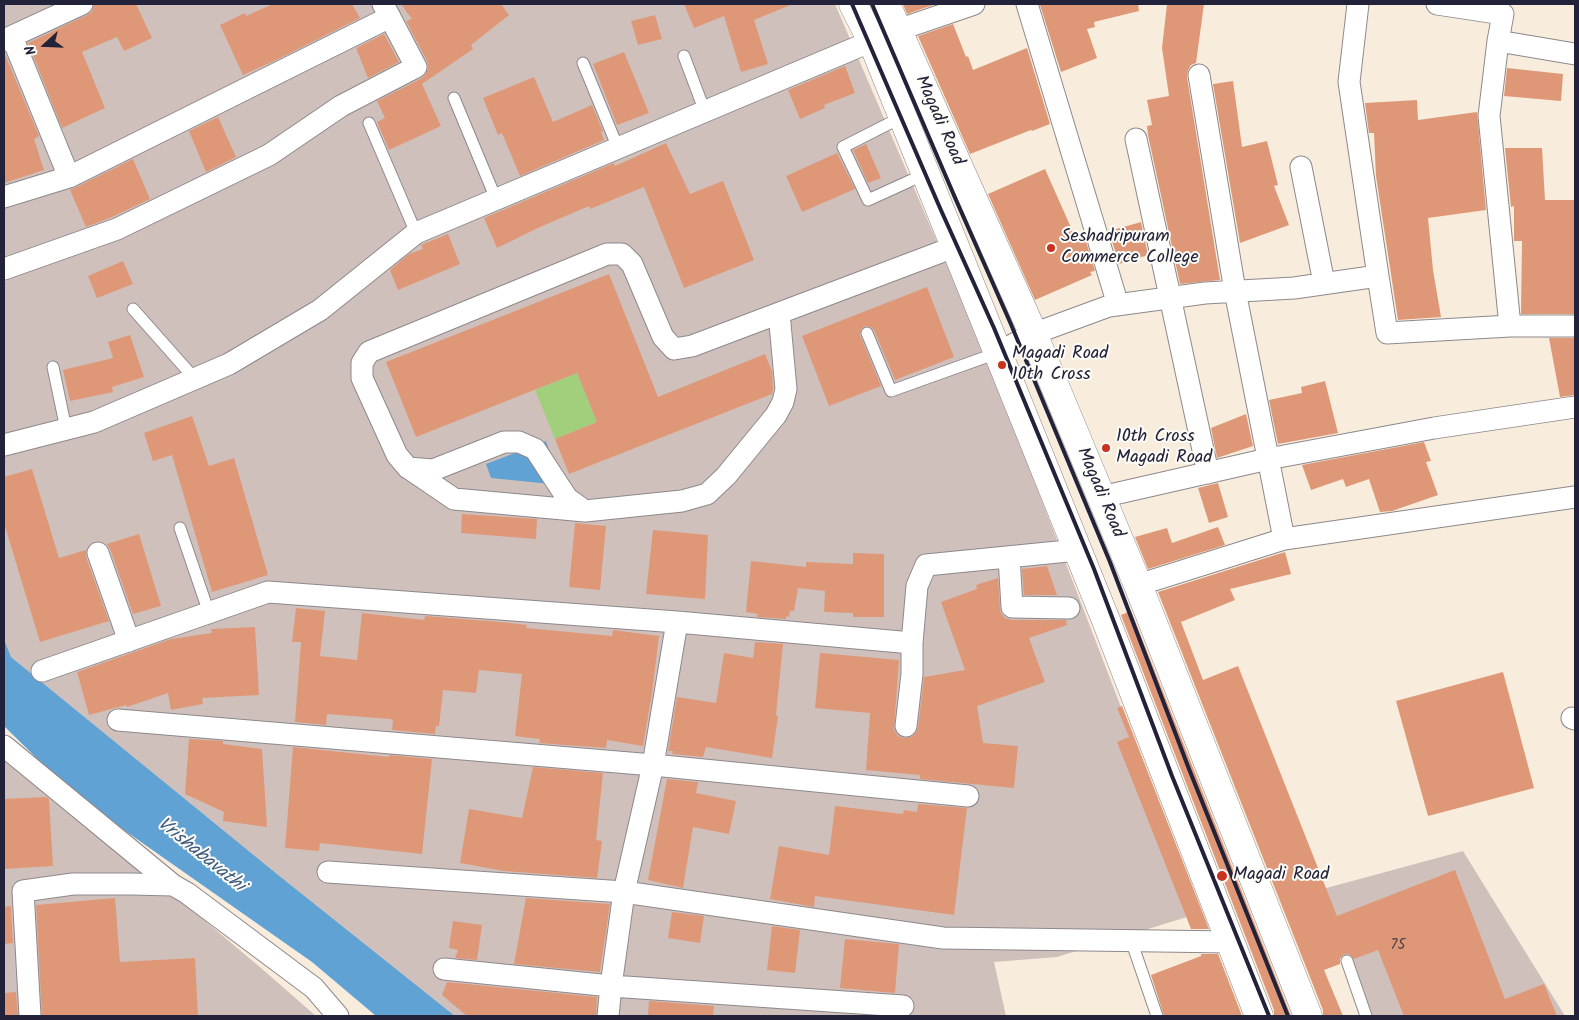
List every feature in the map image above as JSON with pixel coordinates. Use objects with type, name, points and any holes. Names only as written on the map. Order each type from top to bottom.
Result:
[{"type":"main road","name":"Magadi Road","points":[[854,4],[872,41],[1078,550],[1259,1016]]},
{"type":"main road","name":"Magadi Road","points":[[886,4],[1033,334],[1138,585],[1308,1016]]},
{"type":"street","points":[[69,177],[8,38],[82,4]]},
{"type":"street","points":[[1027,4],[1118,305]]},
{"type":"street","points":[[1358,4],[1349,82],[1387,333],[1510,326],[1575,326]]},
{"type":"street","points":[[1437,4],[1503,9],[1489,116],[1510,326]]},
{"type":"street","points":[[898,30],[967,5]]},
{"type":"street","points":[[4,197],[69,177],[387,10],[416,67],[341,106],[260,160],[117,229],[4,269]]},
{"type":"street","points":[[4,445],[94,422],[229,364],[320,310],[416,232],[872,41]]},
{"type":"street","points":[[1498,41],[1575,54]]},
{"type":"street","points":[[1199,75],[1235,291],[1284,539]]},
{"type":"street","points":[[1136,139],[1208,473]]},
{"type":"street","points":[[1301,167],[1324,284]]},
{"type":"street","points":[[779,313],[786,389],[783,402],[776,415],[726,476],[707,494],[682,500],[585,511],[454,499],[408,468],[397,455],[362,378],[362,363],[369,352],[607,254],[622,254],[632,264],[663,337],[674,349],[692,346],[779,313],[954,247]]},
{"type":"street","points":[[997,353],[1033,334],[1109,306],[1235,291],[1294,288],[1378,276]]},
{"type":"street","points":[[1101,497],[1268,459],[1434,428],[1575,407]]},
{"type":"street","points":[[408,468],[433,470],[504,442],[519,442],[535,449],[567,498],[585,511]]},
{"type":"street","points":[[1138,585],[1284,539],[1575,497]]},
{"type":"street","points":[[906,726],[912,674],[912,644],[917,586],[926,565],[1078,550]]},
{"type":"street","points":[[98,553],[129,641]]},
{"type":"street","points":[[1009,557],[1012,607],[1069,608]]},
{"type":"street","points":[[42,671],[268,592],[677,622],[912,644]]},
{"type":"street","points":[[608,1016],[624,892],[653,764],[677,622]]},
{"type":"street","points":[[118,720],[653,764],[968,796]]},
{"type":"street","points":[[4,746],[173,885],[187,893],[314,988],[338,1016]]},
{"type":"street","points":[[328,872],[624,892],[943,938],[1230,942]]},
{"type":"street","points":[[30,1016],[14,891],[73,884],[173,885]]},
{"type":"street","points":[[444,969],[611,986],[903,1006]]},
{"type":"lane","points":[[684,56],[705,112]]},
{"type":"lane","points":[[583,63],[618,148]]},
{"type":"lane","points":[[454,98],[496,199]]},
{"type":"lane","points":[[902,117],[843,147],[868,200],[925,174]]},
{"type":"lane","points":[[369,123],[416,232]]},
{"type":"lane","points":[[133,309],[195,379]]},
{"type":"lane","points":[[867,333],[891,391],[997,353]]},
{"type":"lane","points":[[53,367],[66,429]]},
{"type":"lane","points":[[180,528],[209,613]]},
{"type":"lane","points":[[1131,940],[1157,1016]]},
{"type":"lane","points":[[1347,961],[1366,1016]]},
{"type":"shaded area","points":[[4,4],[835,4],[989,363],[1200,913],[1057,957],[994,962],[1006,1016],[455,1016],[11,657],[4,639]]},
{"type":"shaded area","points":[[4,752],[261,968],[316,1016],[4,1016]]},
{"type":"shaded area","points":[[1463,851],[1565,1016],[1365,1016],[1319,890]]},
{"type":"green space","points":[[577,373],[597,422],[555,439],[535,390]]},
{"type":"water","points":[[546,441],[561,485],[491,478],[486,464]]},
{"type":"water","name":"Vrishabavathi","points":[[4,639],[11,657],[455,1016],[376,1016],[312,962],[74,795],[4,726]]},
{"type":"building","points":[[136,4],[152,38],[124,51],[117,37],[82,52],[105,108],[62,128],[28,43],[87,15],[92,12],[94,5]]},
{"type":"building","points":[[273,4],[352,4],[360,18],[243,75],[220,25],[245,13],[246,16]]},
{"type":"building","points":[[401,4],[501,4],[509,15],[471,45],[473,49],[422,84],[441,126],[389,150],[377,122],[385,118],[377,101],[422,78],[428,68],[427,61],[406,21],[412,19]]},
{"type":"building","points":[[684,4],[793,4],[754,20],[768,64],[741,72],[724,16],[694,28]]},
{"type":"building","points":[[903,4],[936,4],[907,14]]},
{"type":"building","points":[[1138,4],[1139,11],[1094,22],[1095,27],[1087,29],[1097,58],[1061,72],[1040,5]]},
{"type":"building","points":[[1167,4],[1204,4],[1196,63],[1191,65],[1187,77],[1220,280],[1180,284],[1148,135],[1147,126],[1152,125],[1147,100],[1169,96],[1162,48]]},
{"type":"building","points":[[655,15],[662,39],[638,45],[631,21]]},
{"type":"building","points":[[953,24],[973,70],[1027,48],[1050,124],[970,154],[918,36]]},
{"type":"building","points":[[384,34],[399,62],[368,78],[356,48]]},
{"type":"building","points":[[4,52],[39,136],[34,139],[44,170],[4,183]]},
{"type":"building","points":[[624,52],[649,113],[617,125],[593,64]]},
{"type":"building","points":[[845,66],[855,93],[824,105],[825,108],[800,119],[788,90]]},
{"type":"building","points":[[1507,68],[1563,74],[1561,101],[1504,96]]},
{"type":"building","points":[[534,77],[553,122],[592,105],[603,131],[601,132],[604,140],[520,176],[502,133],[498,135],[483,98]]},
{"type":"building","points":[[1233,81],[1242,147],[1267,141],[1278,185],[1274,186],[1289,225],[1240,243],[1213,84]]},
{"type":"building","points":[[1417,100],[1418,120],[1477,112],[1486,210],[1428,218],[1433,270],[1441,317],[1398,320],[1376,176],[1374,133],[1369,133],[1365,103]]},
{"type":"building","points":[[218,117],[236,157],[206,172],[189,131]]},
{"type":"building","points":[[666,143],[690,194],[723,181],[754,260],[684,288],[644,187],[590,209],[589,206],[497,248],[484,218],[614,163],[615,166]]},
{"type":"building","points":[[866,144],[881,178],[868,183],[853,150]]},
{"type":"building","points":[[1505,148],[1542,148],[1545,200],[1575,200],[1575,314],[1521,314],[1522,241],[1514,241],[1514,206],[1511,207]]},
{"type":"building","points":[[837,153],[855,189],[802,212],[786,176]]},
{"type":"building","points":[[133,159],[150,199],[86,227],[70,190]]},
{"type":"building","points":[[1045,169],[1077,241],[1085,238],[1095,271],[1090,272],[1092,275],[1035,300],[988,194]]},
{"type":"building","points":[[1141,222],[1148,255],[1119,264],[1109,231]]},
{"type":"building","points":[[448,234],[460,264],[398,290],[390,270],[409,254],[423,249],[421,245]]},
{"type":"building","points":[[123,261],[133,284],[97,298],[88,276]]},
{"type":"building","points":[[609,274],[658,397],[765,354],[772,371],[772,394],[569,474],[555,439],[597,422],[577,373],[416,437],[386,362]]},
{"type":"building","points":[[927,287],[954,357],[895,380],[874,330],[871,327],[865,326],[861,329],[860,335],[881,386],[829,406],[802,336]]},
{"type":"building","points":[[130,335],[144,377],[112,387],[113,392],[70,401],[63,370],[113,358],[108,342]]},
{"type":"building","points":[[1549,338],[1575,338],[1575,395],[1560,397]]},
{"type":"building","points":[[1325,381],[1338,433],[1278,444],[1269,400],[1302,393],[1301,387]]},
{"type":"building","points":[[1246,414],[1253,446],[1217,458],[1211,428]]},
{"type":"building","points":[[192,416],[209,466],[234,458],[268,575],[212,592],[172,455],[153,461],[144,433]]},
{"type":"building","points":[[1424,442],[1431,461],[1426,462],[1438,495],[1392,511],[1380,512],[1369,479],[1346,487],[1343,479],[1311,490],[1302,465]]},
{"type":"building","points":[[32,469],[59,558],[86,550],[86,557],[109,621],[40,642],[4,523],[4,477]]},
{"type":"building","points":[[1218,483],[1228,517],[1209,523],[1198,488]]},
{"type":"building","points":[[462,514],[537,519],[536,539],[461,533]]},
{"type":"building","points":[[575,523],[606,526],[600,590],[569,587]]},
{"type":"building","points":[[1218,527],[1225,545],[1148,569],[1135,537],[1167,528],[1172,543]]},
{"type":"building","points":[[653,530],[708,535],[705,599],[646,594]]},
{"type":"building","points":[[139,534],[161,606],[133,614],[107,544]]},
{"type":"building","points":[[1285,552],[1291,574],[1230,589],[1235,600],[1181,622],[1203,680],[1238,666],[1337,916],[1455,870],[1505,999],[1544,984],[1557,1016],[1404,1016],[1378,950],[1354,959],[1349,954],[1344,954],[1340,959],[1340,964],[1324,970],[1343,1016],[1323,1016],[1323,1010],[1158,592]]},
{"type":"building","points":[[853,553],[884,554],[884,617],[853,617],[853,613],[824,612],[825,591],[798,588],[794,611],[790,611],[789,617],[786,616],[786,619],[757,617],[758,614],[746,612],[751,561],[806,567],[806,562],[853,564]]},
{"type":"building","points":[[1047,566],[1057,595],[1024,595],[1022,569]]},
{"type":"building","points":[[998,578],[1000,608],[1005,618],[1012,620],[1066,620],[1067,625],[1029,638],[1045,682],[977,706],[983,743],[1018,746],[1014,788],[920,779],[920,775],[866,770],[870,713],[815,708],[820,653],[899,660],[894,730],[898,736],[904,738],[911,737],[916,733],[918,727],[924,677],[965,670],[941,602],[977,589],[976,585]]},
{"type":"building","points":[[296,608],[325,611],[320,656],[357,660],[362,613],[424,620],[425,616],[501,622],[527,625],[526,628],[612,636],[613,630],[659,636],[643,746],[607,740],[606,748],[539,743],[540,739],[515,736],[522,674],[479,670],[476,693],[443,690],[439,726],[436,726],[435,734],[392,730],[393,720],[390,719],[327,714],[326,725],[295,722],[301,642],[292,642]]},
{"type":"building","points":[[1131,611],[1291,1016],[1274,1016],[1274,1010],[1121,615]]},
{"type":"building","points":[[255,627],[259,695],[202,698],[203,704],[171,710],[168,693],[127,707],[126,705],[89,715],[77,672],[171,639],[212,633],[211,629]]},
{"type":"building","points":[[755,642],[783,644],[776,715],[778,716],[772,758],[706,747],[703,757],[672,754],[673,751],[668,751],[677,697],[716,703],[724,653],[753,658]]},
{"type":"building","points":[[1503,672],[1534,788],[1428,816],[1396,701]]},
{"type":"building","points":[[1122,706],[1209,929],[1191,929],[1117,742],[1129,737],[1117,708]]},
{"type":"building","points":[[189,739],[223,741],[223,744],[262,749],[267,827],[223,821],[224,812],[185,794]]},
{"type":"building","points":[[293,747],[389,757],[389,755],[432,759],[422,854],[320,843],[319,851],[285,848]]},
{"type":"building","points":[[533,767],[603,773],[596,840],[602,841],[597,878],[504,871],[460,863],[469,809],[522,818]]},
{"type":"building","points":[[667,779],[698,782],[696,793],[736,801],[729,834],[693,827],[683,888],[648,880]]},
{"type":"building","points":[[46,797],[49,799],[53,866],[4,869],[4,799]]},
{"type":"building","points":[[918,804],[967,808],[954,915],[815,896],[814,907],[770,899],[779,846],[829,855],[835,806],[903,814],[904,810],[917,812]]},
{"type":"building","points":[[115,898],[120,962],[195,958],[198,1016],[42,1016],[36,905]]},
{"type":"building","points":[[526,898],[610,904],[600,972],[514,964]]},
{"type":"building","points":[[11,906],[13,943],[4,944],[4,907]]},
{"type":"building","points":[[672,912],[704,916],[700,943],[668,938]]},
{"type":"building","points":[[453,921],[482,925],[477,960],[455,958],[458,950],[449,948]]},
{"type":"building","points":[[772,926],[800,930],[795,973],[767,970]]},
{"type":"building","points":[[845,939],[899,944],[895,993],[840,988]]},
{"type":"building","points":[[1201,954],[1218,954],[1242,1016],[1164,1016],[1151,975],[1201,956]]},
{"type":"building","points":[[447,982],[597,997],[596,1016],[467,1016],[442,995]]},
{"type":"building","points":[[16,992],[18,1016],[4,1016],[4,993]]},
{"type":"building","points":[[649,1001],[714,1006],[713,1016],[648,1016]]},
{"type":"railway","points":[[852,4],[994,328],[1094,569],[1172,776],[1269,1016]]},
{"type":"railway","points":[[872,4],[1010,322],[1110,562],[1189,769],[1288,1016]]},
{"type":"place","name":"Seshadripuram Commerce College","points":[[1051,248]]},
{"type":"place","name":"Magadi Road 10th Cross","points":[[1002,365]]},
{"type":"place","name":"10th Cross Magadi Road","points":[[1106,448]]},
{"type":"place","name":"Magadi Road","points":[[1222,876]]}]
